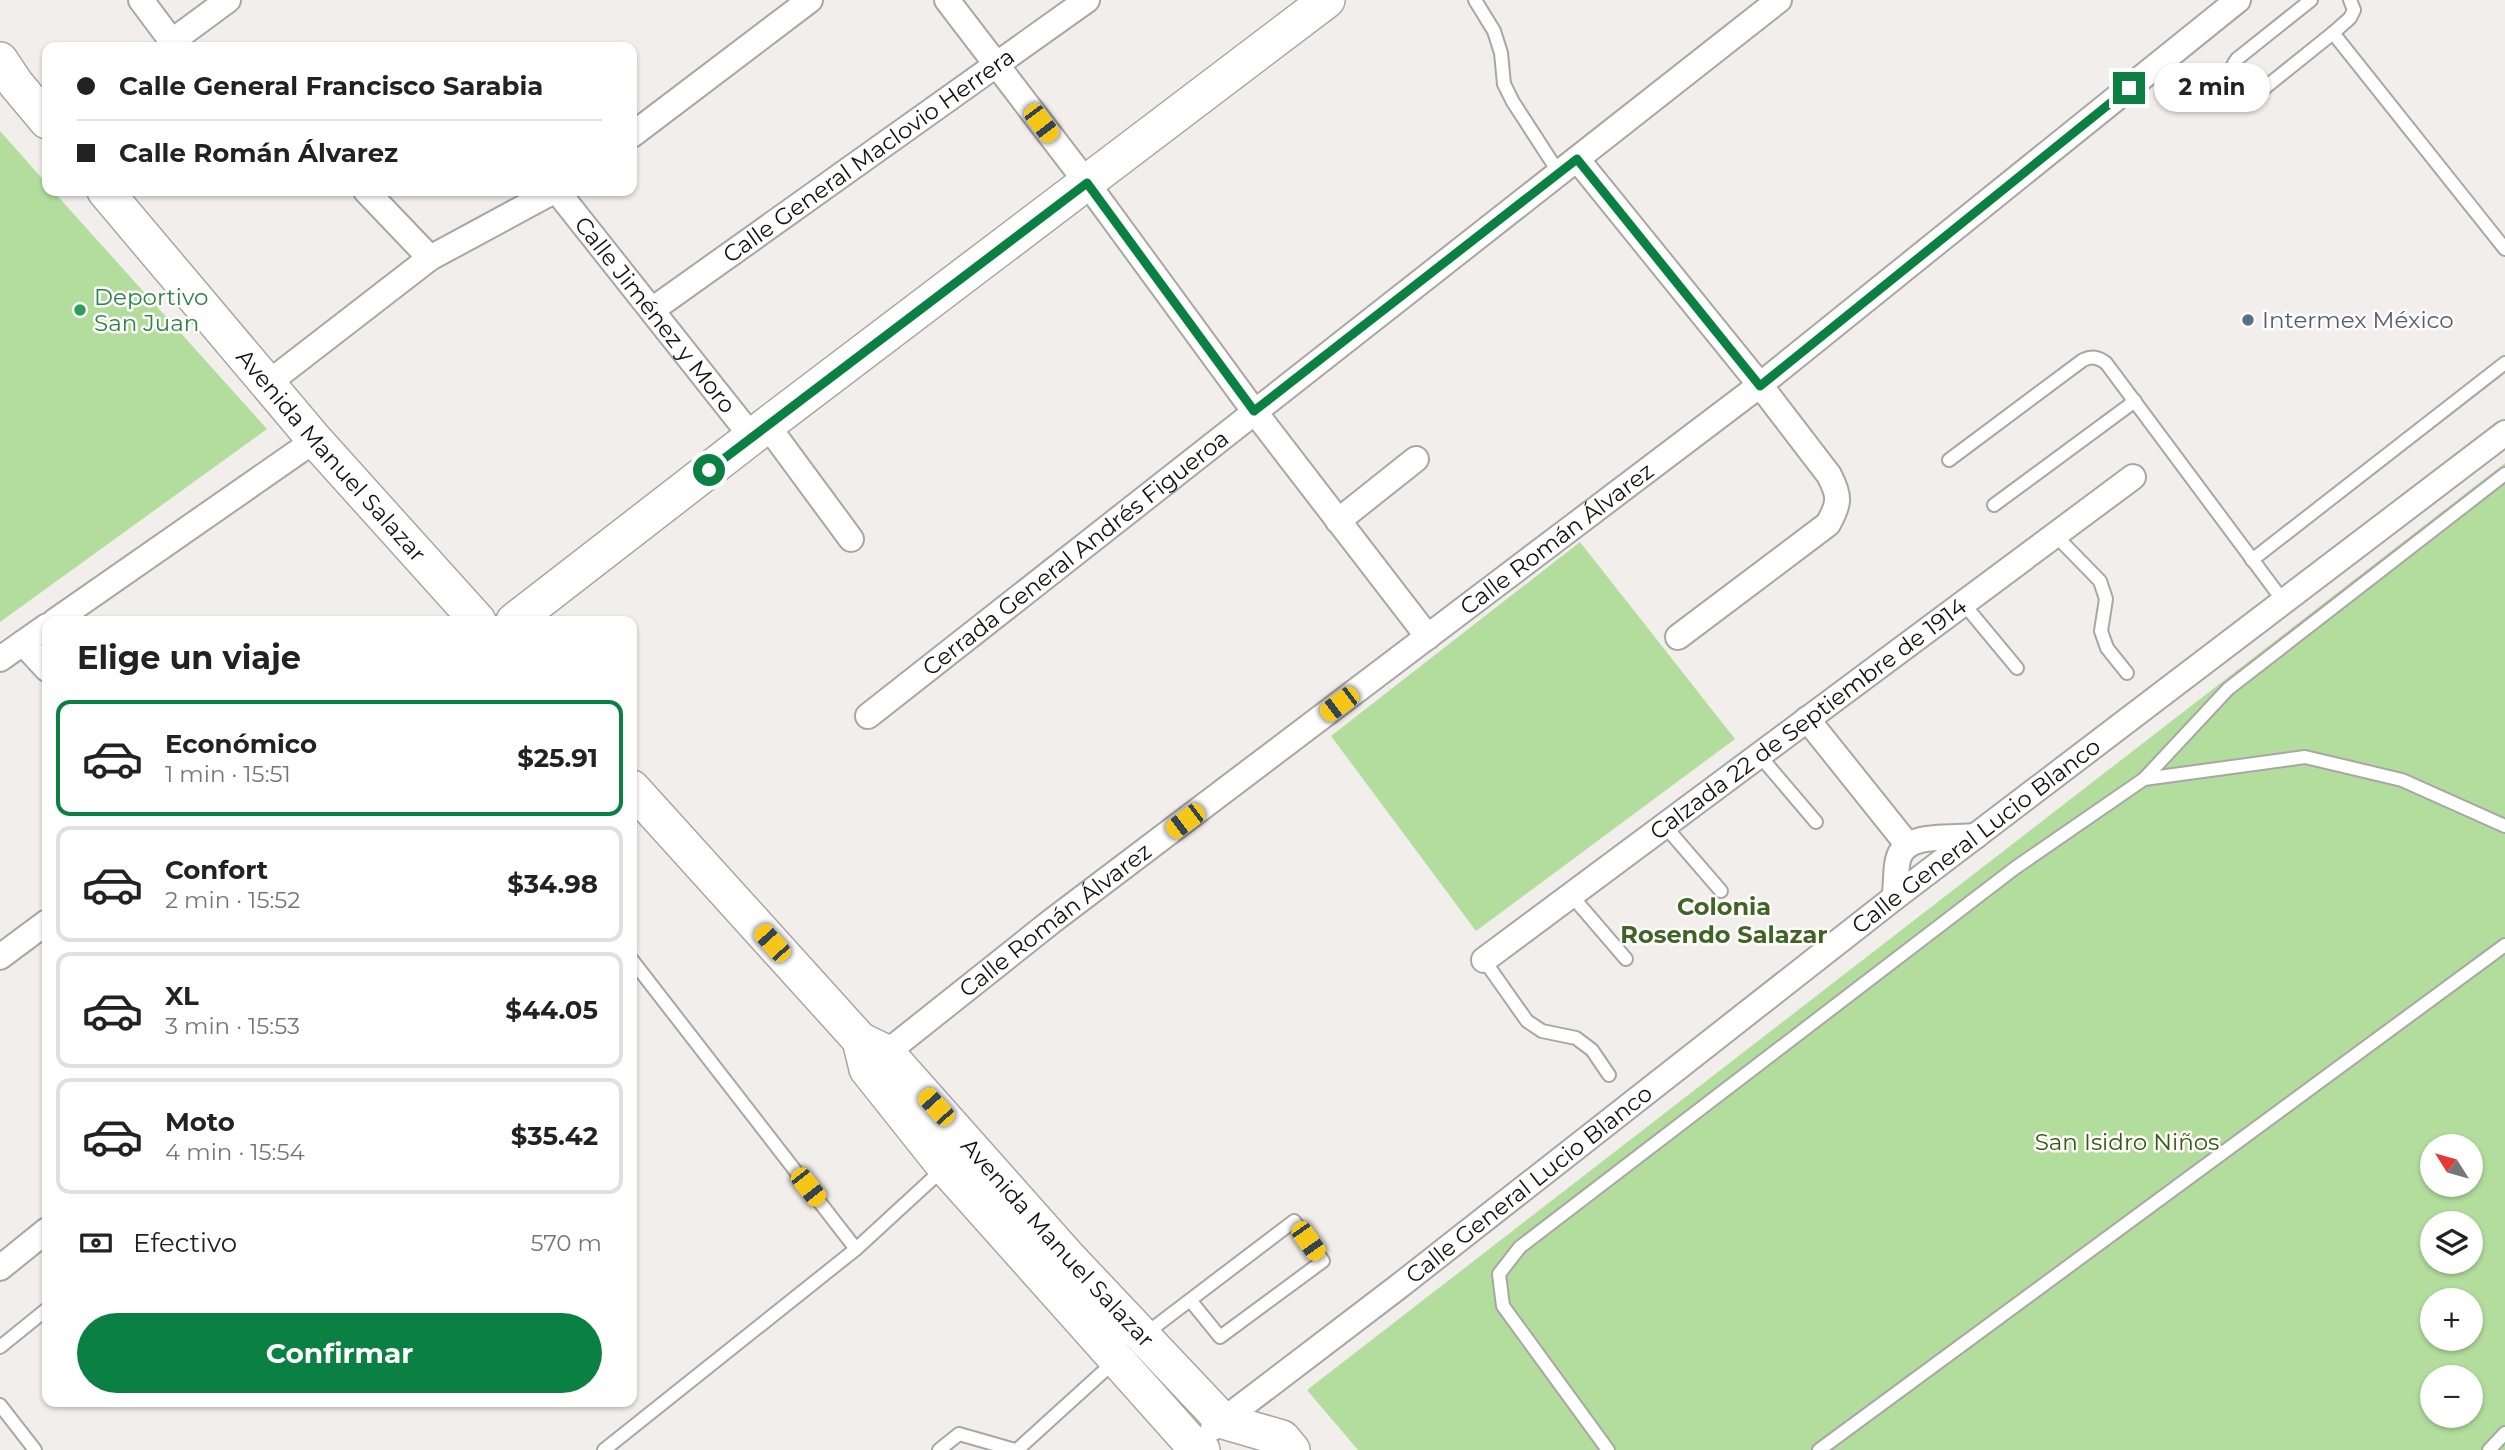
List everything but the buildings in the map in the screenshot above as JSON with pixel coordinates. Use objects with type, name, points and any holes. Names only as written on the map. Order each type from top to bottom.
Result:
[{"type":"street","points":[[141,0],[171,42]]},
{"type":"street","points":[[177,42],[228,0]]},
{"type":"street","points":[[637,131],[810,0]]},
{"type":"street","points":[[947,0],[1087,183],[1254,411],[1428,637]]},
{"type":"street","name":"Calle General Maclovio Herrera","points":[[652,310],[1087,0]]},
{"type":"street","name":"Cerrada General Andrés Figueroa","points":[[868,716],[1779,0]]},
{"type":"street","name":"Calle Román Álvarez","points":[[871,1054],[1052,921],[1760,386],[2238,0]]},
{"type":"street","points":[[520,616],[1087,183],[1315,4]]},
{"type":"street","points":[[5,80],[42,116]]},
{"type":"street","points":[[1568,166],[1760,386],[1829,475],[1838,491],[1837,508],[1828,524],[1678,637]]},
{"type":"street","name":"Avenida Manuel Salazar","points":[[109,196],[315,440],[473,616]]},
{"type":"street","points":[[371,196],[430,258]]},
{"type":"street","points":[[267,384],[430,258],[547,196]]},
{"type":"street","name":"Calle Jiménez y Moro","points":[[560,196],[652,310],[852,539]]},
{"type":"street","name":"Calle General Lucio Blanco","points":[[1193,1448],[1223,1421],[1894,898],[2505,433]]},
{"type":"street","points":[[62,616],[315,440]]},
{"type":"street","points":[[1338,521],[1416,458]]},
{"type":"street","name":"Calzada 22 de Septiembre de 1914","points":[[1484,960],[2133,477]]},
{"type":"street","points":[[0,659],[42,630]]},
{"type":"street","points":[[23,643],[42,663]]},
{"type":"street","points":[[1807,719],[1907,845]]},
{"type":"street","name":"Avenida Manuel Salazar","points":[[637,794],[871,1054],[957,1156],[1129,1348],[1193,1448]]},
{"type":"street","points":[[1894,898],[1898,861],[1907,845],[1920,839],[1976,836]]},
{"type":"street","points":[[0,957],[42,926]]},
{"type":"street","points":[[0,1268],[42,1234]]},
{"type":"street","name":"Avenida Manuel Salazar","points":[[1129,1348],[1223,1421]]},
{"type":"street","points":[[1223,1421],[1282,1438],[1292,1450]]},
{"type":"lane","points":[[1475,0],[1494,31],[1501,53],[1504,84],[1509,93],[1568,166]]},
{"type":"lane","points":[[2311,0],[2232,65],[2230,74],[2245,92],[2262,90],[2333,33],[2350,18],[2354,10],[2350,0]]},
{"type":"lane","points":[[2333,33],[2505,249]]},
{"type":"lane","points":[[1949,460],[2083,360],[2091,356],[2099,358],[2106,363],[2135,401],[2284,602]]},
{"type":"lane","points":[[2252,560],[2505,363]]},
{"type":"lane","points":[[1994,505],[2135,401]]},
{"type":"lane","points":[[1608,1450],[1503,1306],[1499,1274],[1520,1247],[2015,868],[2144,779],[2228,689],[2505,474]]},
{"type":"lane","points":[[2055,535],[2100,581],[2106,598],[2101,631],[2107,648],[2127,673]]},
{"type":"lane","points":[[1963,603],[2017,668]]},
{"type":"lane","points":[[1759,755],[1816,822]]},
{"type":"lane","points":[[2144,779],[2305,757],[2402,780],[2505,826]]},
{"type":"lane","points":[[1664,825],[1721,891]]},
{"type":"lane","points":[[1571,895],[1626,959]]},
{"type":"lane","points":[[1819,1450],[2505,945]]},
{"type":"lane","points":[[1484,960],[1527,1021],[1542,1031],[1576,1038],[1592,1049],[1609,1075]]},
{"type":"lane","points":[[637,966],[856,1249]]},
{"type":"lane","points":[[604,1450],[856,1249],[957,1156]]},
{"type":"lane","points":[[939,1450],[959,1434],[1016,1450],[1129,1348],[1190,1300],[1294,1221],[1322,1261],[1220,1337],[1190,1300]]},
{"type":"lane","points":[[0,1347],[42,1313]]},
{"type":"lane","points":[[0,1405],[35,1450]]},
{"type":"lane","points":[[2489,1450],[2505,1433]]},
{"type":"green space","name":"Deportivo San Juan","points":[[0,131],[42,178],[42,196],[57,196],[267,429],[0,622]]},
{"type":"green space","name":"San Isidro Niños","points":[[2505,463],[2505,1450],[1358,1450],[1307,1390]]},
{"type":"green space","points":[[1580,542],[1735,739],[1476,931],[1331,736]]},
{"type":"place","name":"Deportivo San Juan","points":[[80,310]]},
{"type":"place","name":"Intermex México","points":[[2248,320]]},
{"type":"district","name":"Colonia Rosendo Salazar","points":[[1724,920]]},
{"type":"route","points":[[709,470],[1087,183],[1254,411],[1577,159],[1760,386],[2129,88]]}]
